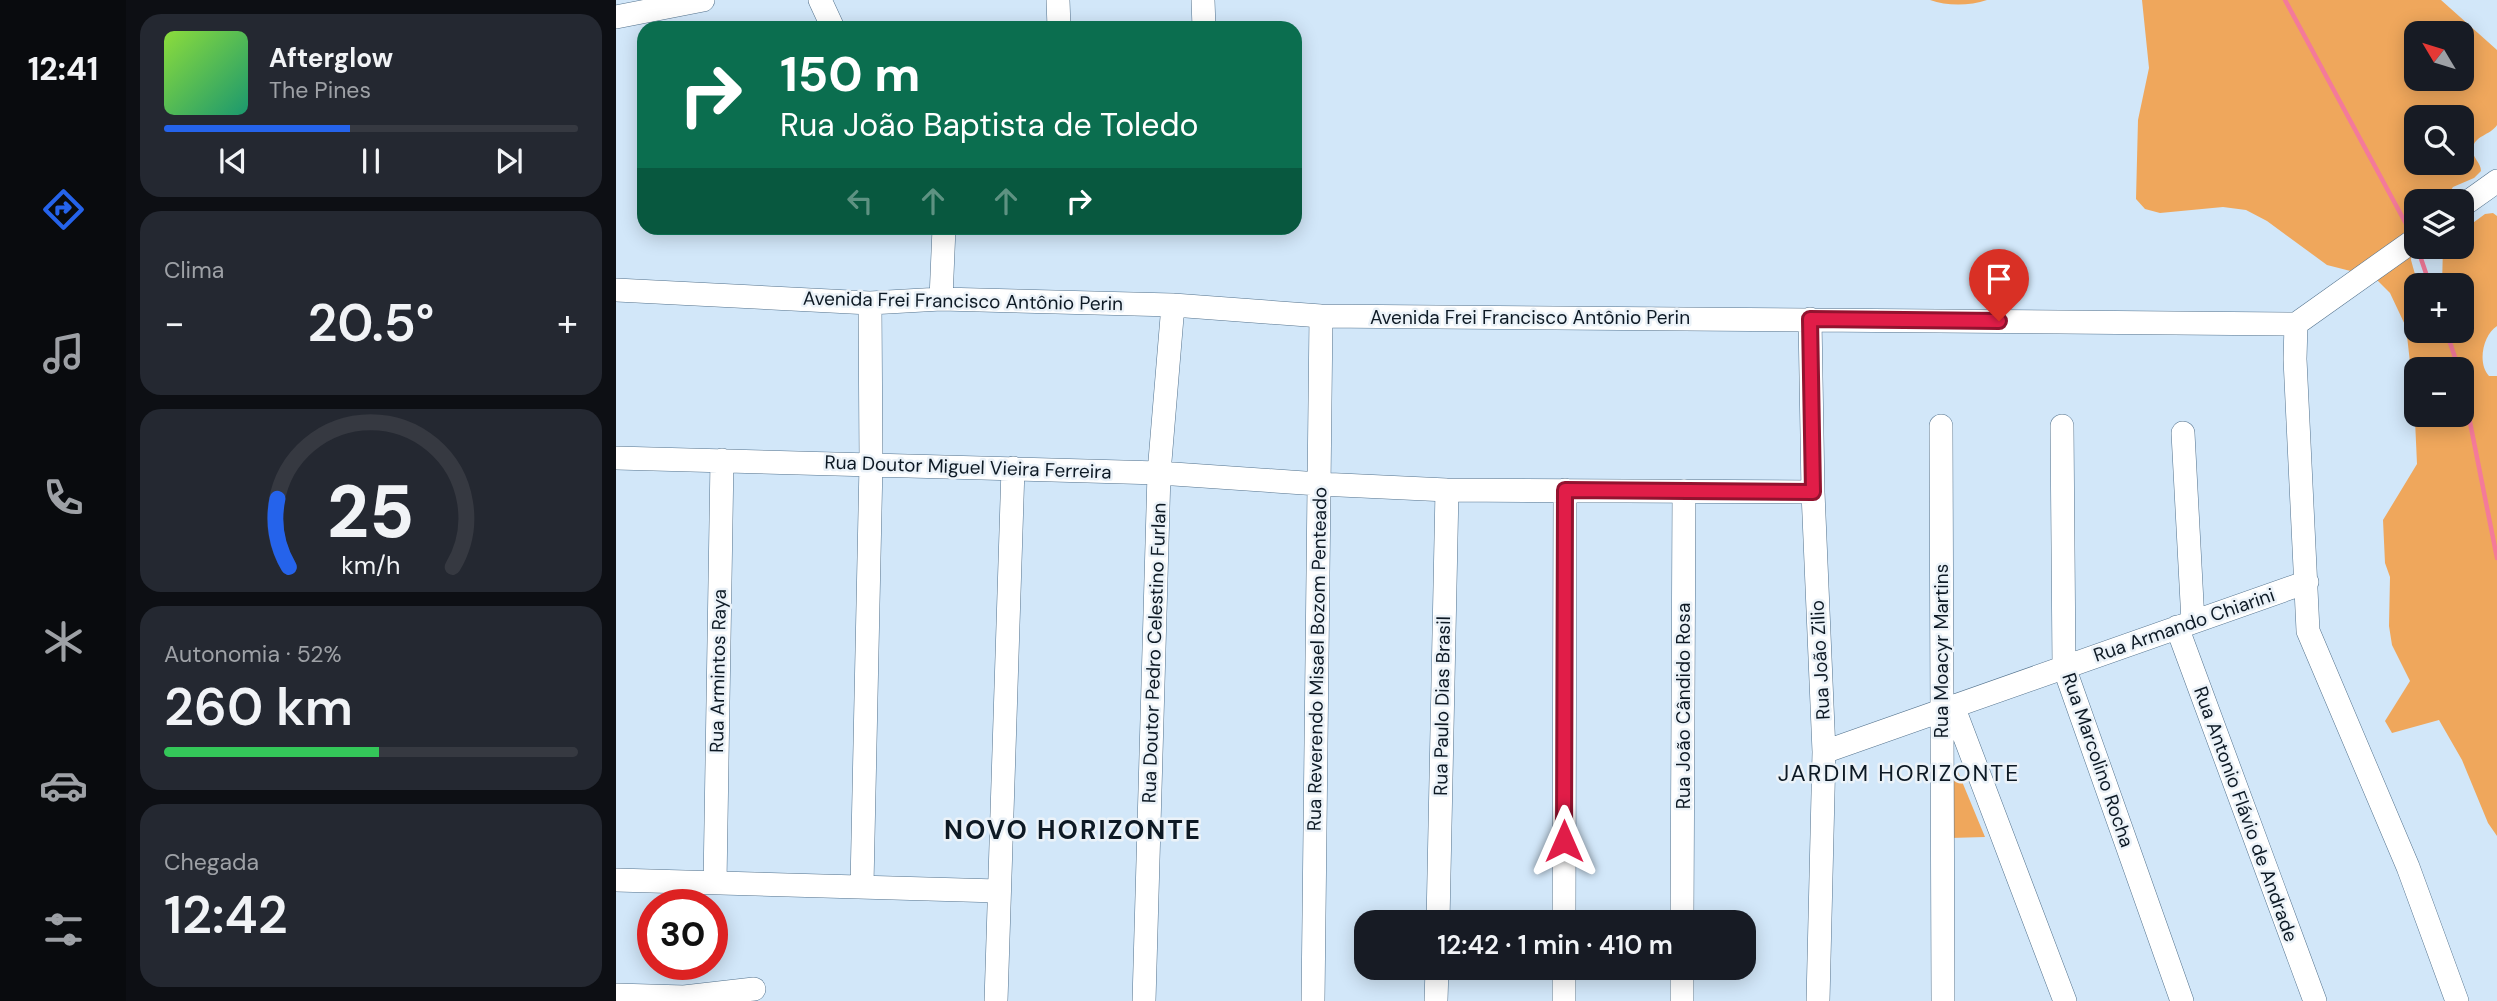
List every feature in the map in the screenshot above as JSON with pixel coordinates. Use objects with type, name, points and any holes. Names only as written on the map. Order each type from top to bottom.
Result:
[{"type":"street","points":[[616,17],[703,0]]},
{"type":"street","points":[[820,0],[830,21]]},
{"type":"street","points":[[1058,0],[1059,21]]},
{"type":"street","points":[[1203,0],[1204,21]]},
{"type":"street","points":[[2474,197],[2497,181]]},
{"type":"street","points":[[941,299],[944,235]]},
{"type":"street","points":[[2404,247],[2296,324],[2295,359],[2308,631],[2408,867],[2457,1001]]},
{"type":"street","name":"Avenida Frei Francisco Antônio Perin","points":[[616,290],[870,303],[941,299],[1173,305],[1321,316],[2296,324]]},
{"type":"street","points":[[862,885],[871,464],[870,303]]},
{"type":"street","name":"Rua Doutor Pedro Celestino Furlan","points":[[1144,1001],[1159,473],[1173,305]]},
{"type":"street","name":"Rua Reverendo Misael Bozom Penteado","points":[[1312,1001],[1321,316]]},
{"type":"street","name":"Rua João Zilio","points":[[1810,319],[1813,492],[1824,752],[1818,1001]]},
{"type":"street","name":"Rua Moacyr Martins","points":[[1941,426],[1947,708],[1943,1001]]},
{"type":"street","name":"Rua Marcolino Rocha","points":[[2062,426],[2064,667],[2182,1001]]},
{"type":"street","name":"Rua Antonio Flávio de Andrade","points":[[2183,433],[2185,624],[2315,1001]]},
{"type":"street","name":"Rua Doutor Miguel Vieira Ferreira","points":[[616,458],[1159,473],[1447,490],[1813,492]]},
{"type":"street","name":"Rua Armintos Raya","points":[[715,883],[722,460]]},
{"type":"street","points":[[996,1001],[1013,468]]},
{"type":"street","name":"Rua Paulo Dias Brasil","points":[[1438,910],[1447,490]]},
{"type":"street","points":[[1564,910],[1565,490]]},
{"type":"street","name":"Rua João Cândido Rosa","points":[[1682,910],[1684,491]]},
{"type":"street","name":"Rua Armando Chiarini","points":[[1824,752],[2307,582]]},
{"type":"street","points":[[1947,708],[2064,1001]]},
{"type":"street","points":[[616,880],[998,891]]},
{"type":"street","points":[[1436,1001],[1437,980]]},
{"type":"street","points":[[1564,980],[1564,1001]]},
{"type":"street","points":[[1682,980],[1682,1001]]},
{"type":"street","points":[[616,995],[684,998],[754,989]]},
{"type":"shaded area","points":[[1930,0],[1987,0],[1958,4]]},
{"type":"shaded area","points":[[2142,0],[2441,0],[2465,21],[2404,21],[2404,91],[2474,91],[2474,29],[2497,50],[2497,125],[2474,145],[2474,105],[2404,105],[2404,175],[2474,175],[2474,155],[2481,171],[2474,178],[2452,189],[2404,189],[2404,259],[2411,259],[2415,273],[2404,273],[2404,323],[2390,293],[2374,277],[2327,265],[2267,221],[2246,210],[2223,207],[2160,213],[2145,209],[2136,199],[2138,120],[2149,68]]},
{"type":"shaded area","points":[[2493,213],[2497,216],[2497,326],[2485,342],[2483,364],[2489,376],[2497,376],[2497,836],[2488,823],[2462,760],[2439,720],[2392,733],[2385,721],[2410,681],[2392,645],[2389,626],[2390,577],[2385,563],[2383,520],[2417,464],[2415,427],[2474,427],[2474,357],[2409,357],[2408,343],[2474,343],[2474,273],[2442,273],[2443,259],[2474,259],[2474,222],[2485,214]]},
{"type":"shaded area","points":[[1956,767],[1985,837],[1950,838],[1948,769]]},
{"type":"waterway","points":[[2285,0],[2404,220]]},
{"type":"waterway","points":[[2421,259],[2426,273]]},
{"type":"waterway","points":[[2450,343],[2455,357]]},
{"type":"waterway","points":[[2471,427],[2497,558]]},
{"type":"district","name":"JARDIM HORIZONTE","points":[[1899,773]]},
{"type":"district","name":"NOVO HORIZONTE","points":[[1073,830]]},
{"type":"route","points":[[1564,841],[1565,490],[1813,492],[1810,319],[1999,321]]}]
